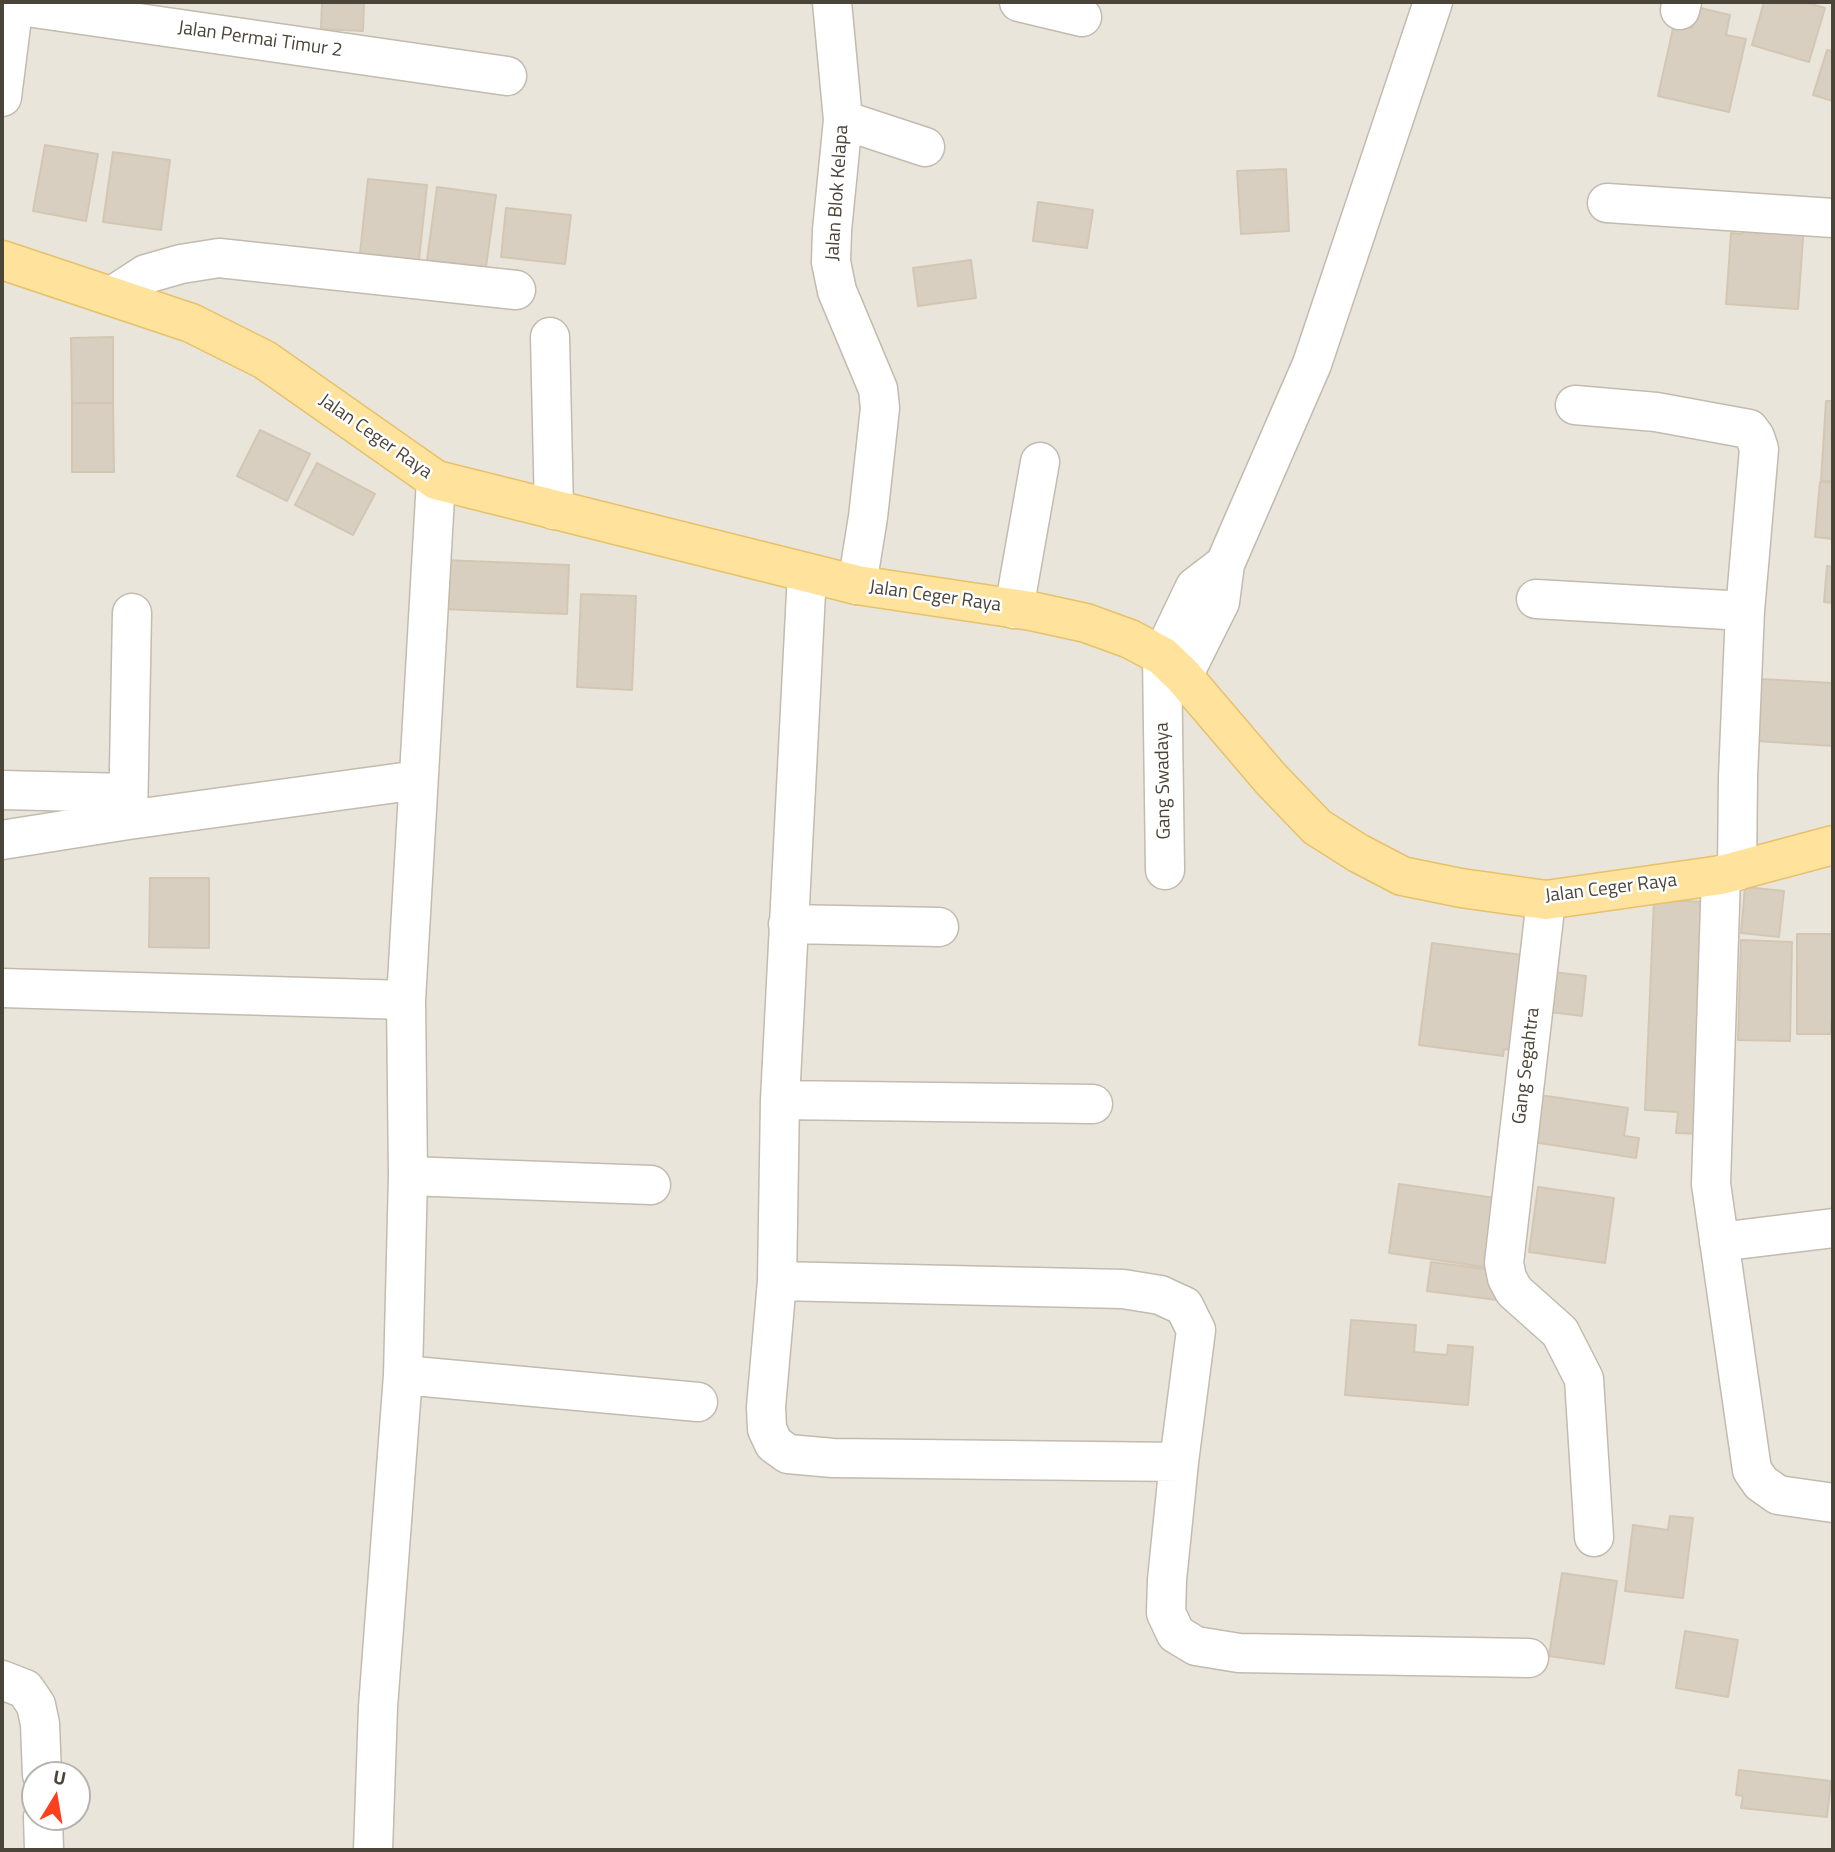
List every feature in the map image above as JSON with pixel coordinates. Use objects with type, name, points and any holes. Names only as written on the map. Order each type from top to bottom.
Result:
[{"type":"main road","name":"Jalan Ceger Raya","points":[[2,260],[191,323],[265,360],[436,480],[857,586],[1014,609],[1086,623],[1130,639],[1169,674],[1317,827],[1402,876],[1461,888],[1546,900],[1729,873],[1833,845]]},
{"type":"street","name":"Jalan Blok Kelapa","points":[[832,2],[843,120],[831,261],[837,290],[878,389],[880,408],[857,586]]},
{"type":"street","points":[[1019,2],[1082,17]]},
{"type":"street","points":[[1169,674],[1220,602],[1225,564],[1312,364],[1433,2]]},
{"type":"street","points":[[2,97],[13,4]]},
{"type":"street","name":"Jalan Permai Timur 2","points":[[13,4],[507,76]]},
{"type":"street","points":[[843,120],[925,147]]},
{"type":"street","points":[[1607,203],[1833,218]]},
{"type":"street","points":[[113,296],[146,274],[181,264],[219,258],[516,290]]},
{"type":"street","points":[[550,337],[554,510]]},
{"type":"street","points":[[1576,405],[1656,412],[1749,429],[1759,449],[1745,611],[1738,776],[1729,873],[1711,1184],[1752,1471],[1760,1483],[1778,1495],[1833,1503]]},
{"type":"street","points":[[1014,609],[1040,462]]},
{"type":"street","points":[[373,1850],[378,1707],[403,1375],[408,1176],[406,1000],[436,480]]},
{"type":"street","points":[[807,573],[780,1100],[777,1281],[767,1429],[774,1444],[788,1454],[833,1458],[1179,1462]]},
{"type":"street","points":[[1536,599],[1745,611]]},
{"type":"street","points":[[127,806],[132,613]]},
{"type":"street","name":"Gang Swadaya","points":[[1165,870],[1169,674]]},
{"type":"street","points":[[2,839],[127,806],[418,780]]},
{"type":"street","points":[[2,790],[127,806]]},
{"type":"street","name":"Gang Segahtra","points":[[1546,900],[1504,1264],[1514,1291],[1560,1332],[1584,1378],[1594,1537]]},
{"type":"street","points":[[789,924],[939,927]]},
{"type":"street","points":[[2,988],[406,1000]]},
{"type":"street","points":[[780,1100],[1093,1104]]},
{"type":"street","points":[[408,1176],[651,1185]]},
{"type":"street","points":[[1719,1241],[1833,1228]]},
{"type":"street","points":[[777,1281],[1123,1289],[1160,1295],[1184,1306],[1196,1330],[1167,1580],[1166,1613],[1176,1634],[1196,1646],[1240,1653],[1529,1658]]},
{"type":"street","points":[[403,1375],[698,1402]]},
{"type":"street","points":[[2,1680],[25,1689],[36,1705],[40,1724],[41,1761]]},
{"type":"street","points":[[43,1831],[44,1850]]},
{"type":"shaded area","points":[[2,2],[1833,2],[1833,1850],[2,1850]]},
{"type":"building","points":[[322,2],[364,2],[363,31],[321,29]]},
{"type":"building","points":[[1764,2],[1804,2],[1825,8],[1809,62],[1752,45]]},
{"type":"building","points":[[1696,7],[1730,15],[1726,35],[1746,39],[1729,112],[1658,96],[1674,24],[1692,28]]},
{"type":"building","points":[[1827,50],[1833,51],[1833,101],[1813,95]]},
{"type":"building","points":[[45,145],[98,154],[86,221],[33,211]]},
{"type":"building","points":[[113,152],[170,160],[161,230],[103,222]]},
{"type":"building","points":[[1286,169],[1289,231],[1241,234],[1237,171]]},
{"type":"building","points":[[368,179],[427,185],[419,260],[360,253]]},
{"type":"building","points":[[437,187],[496,195],[486,267],[427,260]]},
{"type":"building","points":[[1038,202],[1093,210],[1087,248],[1033,241]]},
{"type":"building","points":[[506,208],[571,215],[565,264],[501,257]]},
{"type":"building","points":[[1743,220],[1804,224],[1798,309],[1726,304],[1731,233],[1742,234]]},
{"type":"building","points":[[971,260],[976,298],[918,306],[913,268]]},
{"type":"building","points":[[113,337],[113,403],[72,403],[71,338]]},
{"type":"building","points":[[1826,401],[1833,401],[1833,481],[1821,481]]},
{"type":"building","points":[[72,403],[113,403],[114,472],[72,472]]},
{"type":"building","points":[[260,430],[310,454],[287,501],[237,476]]},
{"type":"building","points":[[317,463],[375,494],[353,535],[295,505]]},
{"type":"building","points":[[1820,482],[1833,483],[1833,539],[1815,537]]},
{"type":"building","points":[[443,560],[569,565],[567,614],[441,609]]},
{"type":"building","points":[[1827,566],[1833,567],[1833,603],[1824,602]]},
{"type":"building","points":[[581,594],[636,596],[632,690],[577,687]]},
{"type":"building","points":[[1760,679],[1833,683],[1833,746],[1756,741]]},
{"type":"building","points":[[150,878],[209,878],[209,948],[149,947]]},
{"type":"building","points":[[1745,887],[1784,891],[1779,937],[1741,933]]},
{"type":"building","points":[[1654,900],[1708,902],[1698,1134],[1676,1133],[1678,1112],[1645,1110]]},
{"type":"building","points":[[1797,934],[1833,934],[1831,1034],[1797,1034]]},
{"type":"building","points":[[1741,940],[1792,942],[1790,1041],[1738,1040]]},
{"type":"building","points":[[1432,943],[1530,956],[1518,1051],[1504,1049],[1503,1056],[1419,1045]]},
{"type":"building","points":[[1545,971],[1586,976],[1582,1016],[1541,1011]]},
{"type":"building","points":[[1540,1095],[1628,1108],[1624,1136],[1639,1138],[1636,1158],[1533,1142]]},
{"type":"building","points":[[1399,1184],[1502,1199],[1492,1268],[1389,1253]]},
{"type":"building","points":[[1538,1187],[1614,1198],[1605,1263],[1529,1252]]},
{"type":"building","points":[[1431,1262],[1501,1271],[1497,1300],[1427,1291]]},
{"type":"building","points":[[1351,1320],[1416,1325],[1414,1352],[1447,1355],[1448,1345],[1473,1347],[1468,1405],[1345,1395]]},
{"type":"building","points":[[1670,1516],[1693,1518],[1683,1598],[1625,1591],[1633,1525],[1668,1530]]},
{"type":"building","points":[[1562,1573],[1617,1581],[1604,1664],[1549,1656]]},
{"type":"building","points":[[1685,1631],[1738,1640],[1728,1697],[1676,1688]]},
{"type":"building","points":[[1739,1770],[1831,1781],[1827,1817],[1741,1808],[1743,1796],[1736,1795]]}]
